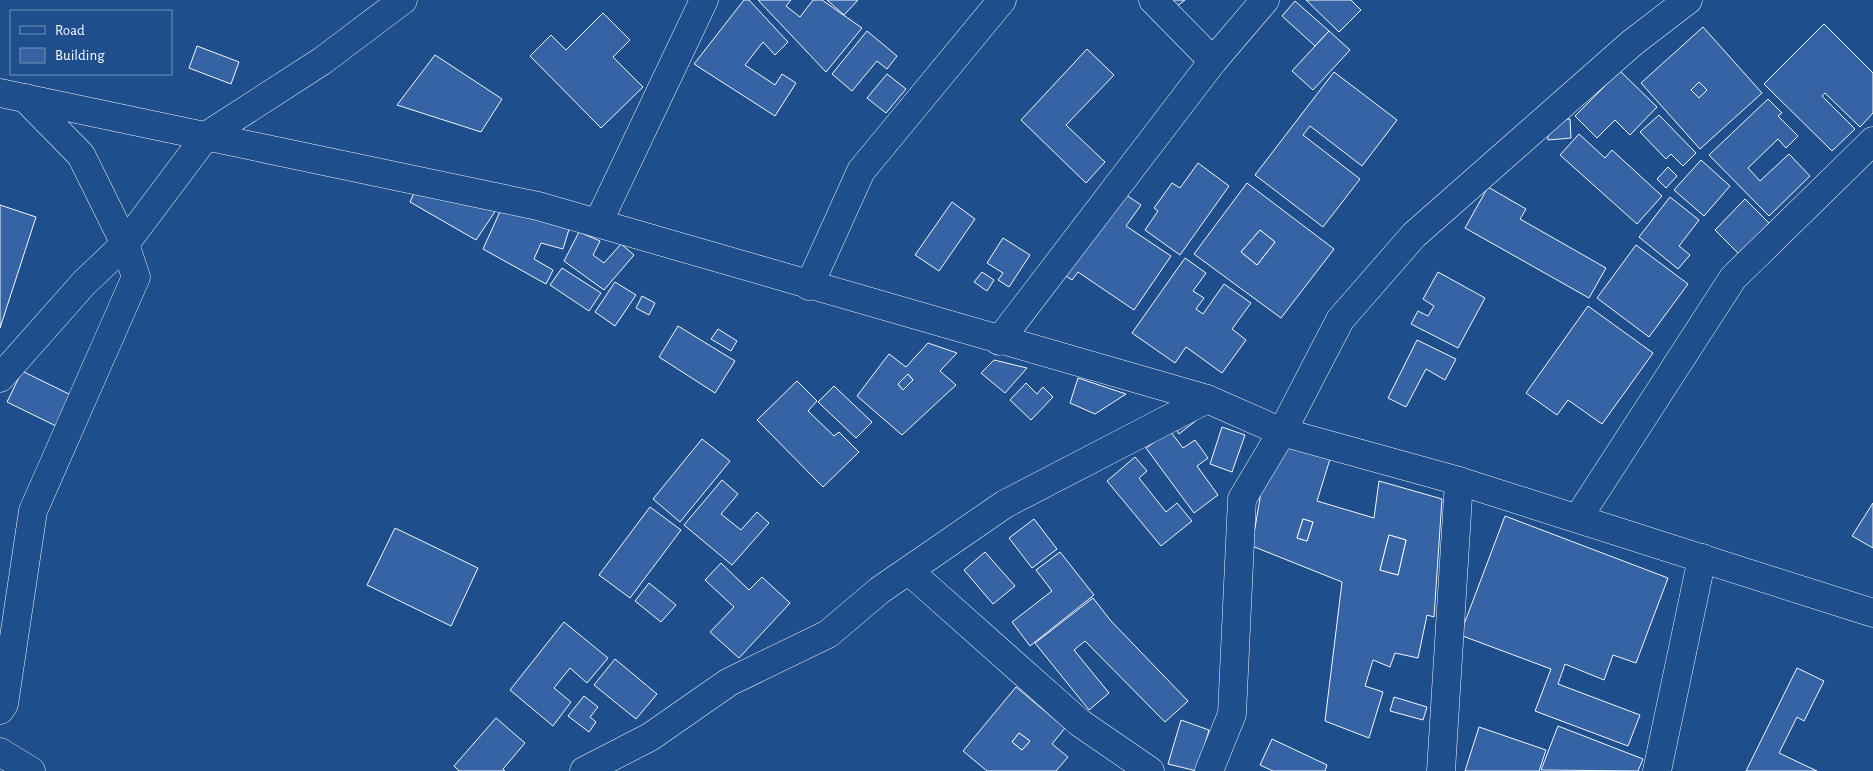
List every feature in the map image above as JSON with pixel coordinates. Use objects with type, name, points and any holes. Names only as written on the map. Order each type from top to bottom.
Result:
[{"type":"street","points":[[0,378],[84,283],[125,244],[206,136],[322,61],[403,0]]},
{"type":"street","points":[[598,223],[704,0]]},
{"type":"street","points":[[809,286],[861,171],[1002,0]]},
{"type":"street","points":[[1153,0],[1213,61]]},
{"type":"street","points":[[1000,341],[1213,61],[1265,0]]},
{"type":"street","points":[[1209,771],[1232,714],[1242,499],[1282,432],[1340,320],[1414,235],[1632,43],[1688,0]]},
{"type":"street","points":[[12,96],[538,206],[1207,400],[1282,432],[1459,481],[1873,613]]},
{"type":"street","points":[[0,710],[4,704],[33,512],[136,277],[125,244],[82,155],[12,96]]},
{"type":"street","points":[[1578,518],[1733,278],[1873,141]]},
{"type":"street","points":[[599,768],[650,737],[729,682],[828,634],[880,590],[1005,504],[1207,400]]},
{"type":"street","points":[[1441,771],[1459,481]]},
{"type":"street","points":[[1657,771],[1702,558]]},
{"type":"street","points":[[909,571],[1080,723],[1150,771]]},
{"type":"street","points":[[0,752],[31,771]]},
{"type":"building","points":[[744,0],[749,0],[788,42],[775,55],[763,42],[745,65],[775,85],[782,74],[796,83],[775,116],[694,64]]},
{"type":"building","points":[[758,0],[791,0],[786,6],[800,17],[813,0],[822,0],[862,28],[826,72]]},
{"type":"building","points":[[827,0],[858,0],[844,15]]},
{"type":"building","points":[[1163,0],[1185,0],[1171,11]]},
{"type":"building","points":[[1306,0],[1351,0],[1361,10],[1339,32]]},
{"type":"building","points":[[1295,1],[1329,31],[1315,46],[1282,16]]},
{"type":"building","points":[[603,13],[630,40],[613,57],[643,87],[601,128],[530,56],[551,35],[566,50]]},
{"type":"building","points":[[1824,24],[1873,73],[1873,113],[1860,127],[1825,93],[1822,96],[1855,129],[1832,151],[1764,84]]},
{"type":"building","points":[[1703,27],[1762,93],[1700,149],[1641,83]],"holes":[[[1699,82],[1707,90],[1699,98],[1691,90]]]},
{"type":"building","points":[[867,31],[897,56],[887,69],[877,61],[852,91],[832,74]]},
{"type":"building","points":[[1329,31],[1350,50],[1313,90],[1292,71]]},
{"type":"building","points":[[197,46],[239,62],[231,84],[189,68]]},
{"type":"building","points":[[1087,49],[1114,75],[1066,125],[1105,162],[1086,183],[1021,120]]},
{"type":"building","points":[[435,55],[502,99],[481,132],[397,105]]},
{"type":"building","points":[[1620,71],[1657,107],[1630,135],[1615,120],[1597,138],[1575,116]]},
{"type":"building","points":[[1334,72],[1397,120],[1362,166],[1310,126],[1303,135],[1360,179],[1323,227],[1255,175]]},
{"type":"building","points":[[887,74],[906,89],[886,113],[867,98]]},
{"type":"building","points":[[1699,82],[1707,90],[1699,98],[1691,90]]},
{"type":"building","points":[[1768,99],[1782,113],[1778,116],[1798,136],[1786,148],[1778,139],[1748,168],[1760,181],[1789,154],[1810,176],[1769,216],[1709,155]]},
{"type":"building","points":[[1659,115],[1696,153],[1683,166],[1671,154],[1666,159],[1640,132]]},
{"type":"building","points":[[1570,119],[1571,138],[1548,140],[1547,120]]},
{"type":"building","points":[[1579,134],[1605,158],[1612,150],[1662,196],[1637,224],[1560,155]]},
{"type":"building","points":[[1701,160],[1730,186],[1704,216],[1674,190]]},
{"type":"building","points":[[1198,163],[1229,186],[1180,255],[1145,230],[1158,211],[1154,208],[1172,183],[1180,188]]},
{"type":"building","points":[[1668,167],[1677,176],[1666,188],[1657,179]]},
{"type":"building","points":[[420,179],[502,201],[476,240],[410,202]]},
{"type":"building","points":[[1247,183],[1334,249],[1281,318],[1194,254]],"holes":[[[1260,230],[1275,242],[1257,265],[1241,252]]]},
{"type":"building","points":[[1488,187],[1526,209],[1520,219],[1606,268],[1589,298],[1465,228]]},
{"type":"building","points":[[1119,190],[1141,205],[1126,226],[1171,256],[1134,310],[1078,272],[1072,280],[1057,270]]},
{"type":"building","points":[[1670,197],[1699,220],[1679,246],[1690,255],[1678,269],[1639,237]]},
{"type":"building","points":[[1745,199],[1769,223],[1739,254],[1715,230]]},
{"type":"building","points":[[952,202],[975,219],[939,271],[915,255]]},
{"type":"building","points":[[0,205],[36,217],[0,328]]},
{"type":"building","points":[[503,205],[570,226],[563,249],[541,243],[534,259],[553,270],[546,284],[483,249]]},
{"type":"building","points":[[1260,230],[1275,242],[1257,265],[1241,252]]},
{"type":"building","points":[[579,232],[600,241],[593,255],[604,263],[621,244],[634,255],[604,290],[564,261]]},
{"type":"building","points":[[1003,238],[1030,255],[1009,287],[998,280],[1003,273],[987,263]]},
{"type":"building","points":[[1636,245],[1688,284],[1649,337],[1597,298]]},
{"type":"building","points":[[1185,258],[1206,273],[1193,291],[1204,298],[1196,309],[1203,314],[1224,284],[1251,303],[1232,329],[1246,340],[1222,373],[1186,347],[1175,363],[1132,333]]},
{"type":"building","points":[[562,268],[601,293],[589,311],[550,285]]},
{"type":"building","points":[[982,272],[994,280],[987,291],[974,282]]},
{"type":"building","points":[[1438,272],[1485,298],[1458,348],[1411,324],[1418,311],[1428,316],[1434,306],[1423,299]]},
{"type":"building","points":[[615,282],[636,295],[615,326],[595,312]]},
{"type":"building","points":[[642,296],[655,303],[649,315],[636,308]]},
{"type":"building","points":[[1588,306],[1653,353],[1602,424],[1568,400],[1557,415],[1526,393]]},
{"type":"building","points":[[678,326],[735,361],[715,393],[659,357]]},
{"type":"building","points":[[718,329],[737,341],[731,351],[711,339]]},
{"type":"building","points":[[1417,340],[1456,359],[1445,380],[1426,369],[1406,407],[1388,398]]},
{"type":"building","points":[[928,343],[957,353],[940,371],[956,385],[902,435],[857,396],[889,354],[906,367]],"holes":[[[908,374],[913,380],[903,390],[898,384]]]},
{"type":"building","points":[[994,360],[1027,368],[1005,393],[981,373]]},
{"type":"building","points":[[22,371],[73,396],[58,427],[7,402]]},
{"type":"building","points":[[908,374],[913,380],[903,390],[898,384]]},
{"type":"building","points":[[1078,378],[1126,394],[1095,414],[1070,403]]},
{"type":"building","points":[[797,381],[817,401],[808,411],[834,436],[839,432],[859,452],[823,487],[757,420]]},
{"type":"building","points":[[1026,383],[1037,394],[1043,387],[1053,397],[1031,420],[1010,400]]},
{"type":"building","points":[[834,386],[872,422],[856,438],[818,402]]},
{"type":"building","points":[[1198,419],[1179,434],[1172,423]]},
{"type":"building","points":[[1222,427],[1245,435],[1232,472],[1210,464]]},
{"type":"building","points":[[1170,431],[1183,448],[1195,440],[1208,458],[1197,466],[1218,495],[1194,513],[1146,448]]},
{"type":"building","points":[[1270,438],[1330,459],[1317,501],[1374,518],[1379,481],[1442,499],[1434,617],[1427,615],[1418,658],[1395,653],[1390,667],[1373,660],[1365,686],[1383,692],[1369,738],[1325,721],[1342,582],[1252,546]],"holes":[[[1303,519],[1313,522],[1307,541],[1297,538]],[[1389,535],[1406,540],[1398,575],[1380,570]]]},
{"type":"building","points":[[702,439],[730,461],[680,522],[653,499]]},
{"type":"building","points":[[1135,457],[1147,471],[1139,478],[1166,512],[1177,503],[1192,521],[1161,546],[1107,481]]},
{"type":"building","points":[[722,480],[738,494],[721,514],[741,530],[757,512],[769,523],[732,565],[684,525]]},
{"type":"building","points":[[1873,503],[1873,548],[1852,536]]},
{"type":"building","points":[[650,507],[681,530],[630,598],[599,575]]},
{"type":"building","points":[[1505,516],[1668,578],[1636,663],[1613,655],[1604,680],[1565,664],[1558,684],[1640,715],[1628,746],[1535,711],[1551,669],[1460,635]]},
{"type":"building","points":[[1034,519],[1057,549],[1032,568],[1009,538]]},
{"type":"building","points":[[1303,519],[1313,522],[1307,541],[1297,538]]},
{"type":"building","points":[[395,528],[478,568],[451,626],[367,585]]},
{"type":"building","points":[[1389,535],[1406,540],[1398,575],[1380,570]]},
{"type":"building","points":[[985,552],[1015,586],[993,604],[964,570]]},
{"type":"building","points":[[1060,552],[1094,595],[1030,646],[1012,622],[1052,591],[1036,570]]},
{"type":"building","points":[[721,563],[749,590],[762,577],[790,603],[739,658],[710,632],[734,607],[705,580]]},
{"type":"building","points":[[649,583],[676,605],[661,622],[635,601]]},
{"type":"building","points":[[1093,598],[1111,621],[1188,701],[1165,722],[1085,641],[1074,650],[1109,693],[1089,710],[1035,643]]},
{"type":"building","points":[[564,622],[608,658],[587,683],[570,668],[554,688],[571,702],[553,726],[510,690]]},
{"type":"building","points":[[615,659],[657,694],[636,719],[594,685]]},
{"type":"building","points":[[1797,668],[1824,681],[1804,721],[1797,717],[1779,753],[1817,771],[1746,771]]},
{"type":"building","points":[[1016,687],[1065,728],[1052,744],[1068,757],[1056,771],[987,771],[963,751]],"holes":[[[1019,733],[1030,741],[1022,750],[1012,742]]]},
{"type":"building","points":[[584,696],[598,707],[590,717],[596,722],[589,732],[568,716]]},
{"type":"building","points":[[1394,697],[1427,707],[1423,720],[1390,711]]},
{"type":"building","points":[[496,718],[525,743],[503,769],[505,771],[459,771],[454,766]]},
{"type":"building","points":[[1181,720],[1209,730],[1197,771],[1168,764]]},
{"type":"building","points":[[1558,726],[1643,759],[1638,771],[1541,770]]},
{"type":"building","points":[[1479,727],[1546,750],[1539,771],[1465,771]]},
{"type":"building","points":[[1019,733],[1030,741],[1022,750],[1012,742]]},
{"type":"building","points":[[1272,739],[1327,765],[1325,771],[1273,771],[1260,765]]}]
